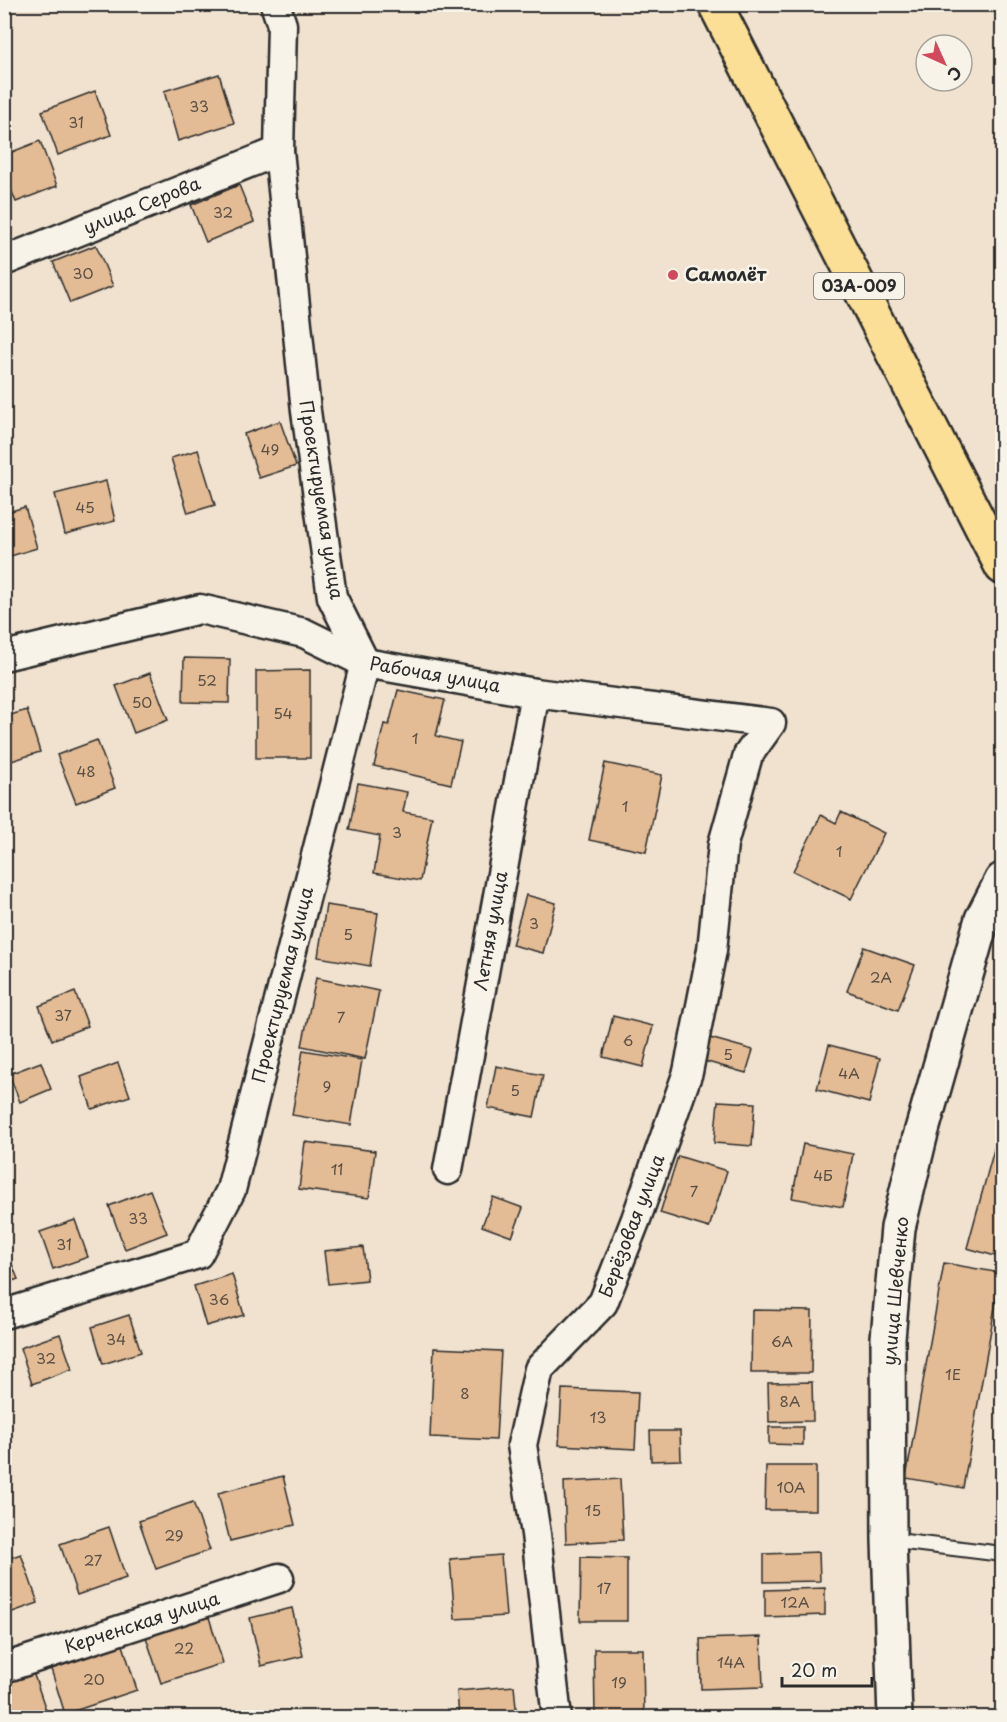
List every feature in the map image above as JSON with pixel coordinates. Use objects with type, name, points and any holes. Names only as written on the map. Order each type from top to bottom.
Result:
[{"type":"main road","name":"03А-009","points":[[715,4],[1002,567]]},
{"type":"main road","name":"улица Шевченко","points":[[895,1718],[889,1540],[888,1338],[898,1228],[920,1137],[982,919],[1002,880]]},
{"type":"street","name":"Проектируемая улица","points":[[4,1314],[198,1254],[231,1190],[365,663],[332,597],[306,411],[279,151],[282,25],[275,4]]},
{"type":"street","name":"улица Серова","points":[[4,261],[279,151]]},
{"type":"street","name":"Рабочая улица","points":[[4,656],[200,609],[304,633],[365,663],[534,693],[771,723]]},
{"type":"street","name":"Летняя улица","points":[[448,1170],[534,693]]},
{"type":"street","name":"Берёзовая улица","points":[[556,1718],[536,1534],[522,1445],[539,1369],[603,1303],[636,1219],[688,1072],[712,950],[723,844],[748,754],[771,723]]},
{"type":"street","name":"Керченская улица","points":[[4,1668],[279,1578]]},
{"type":"lane","points":[[889,1540],[1002,1554]]},
{"type":"building","points":[[219,74],[234,123],[178,141],[164,91]]},
{"type":"building","points":[[95,91],[111,135],[58,155],[42,111]]},
{"type":"building","points":[[40,141],[57,186],[16,202],[4,172],[4,155]]},
{"type":"building","points":[[239,185],[254,222],[206,242],[191,205]]},
{"type":"building","points":[[96,245],[113,286],[70,303],[53,262]]},
{"type":"building","points":[[280,421],[296,466],[259,478],[244,434]]},
{"type":"building","points":[[198,450],[215,505],[188,513],[171,458]]},
{"type":"building","points":[[106,481],[115,521],[65,534],[55,494]]},
{"type":"building","points":[[25,507],[37,548],[4,558],[4,513]]},
{"type":"building","points":[[184,658],[230,659],[229,703],[183,702]]},
{"type":"building","points":[[310,670],[310,758],[256,758],[256,671]]},
{"type":"building","points":[[150,673],[168,720],[134,733],[116,686]]},
{"type":"building","points":[[398,690],[445,700],[436,736],[461,742],[451,784],[374,766],[384,724],[389,725]]},
{"type":"building","points":[[27,710],[40,752],[5,763],[4,717]]},
{"type":"building","points":[[97,740],[115,788],[76,803],[57,755]]},
{"type":"building","points":[[605,763],[662,775],[646,852],[589,840]]},
{"type":"building","points":[[358,783],[407,792],[403,812],[432,817],[420,881],[374,873],[380,836],[349,830]]},
{"type":"building","points":[[841,812],[884,833],[851,899],[793,871],[821,815],[836,823]]},
{"type":"building","points":[[526,895],[556,903],[543,953],[512,945]]},
{"type":"building","points":[[326,905],[378,913],[370,966],[318,957]]},
{"type":"building","points":[[864,947],[915,965],[898,1010],[847,991]]},
{"type":"building","points":[[316,978],[379,991],[365,1059],[302,1046]]},
{"type":"building","points":[[75,992],[88,1026],[52,1040],[39,1006]]},
{"type":"building","points":[[613,1016],[653,1026],[643,1067],[603,1057]]},
{"type":"building","points":[[710,1038],[753,1050],[746,1073],[704,1061]]},
{"type":"building","points":[[829,1045],[880,1058],[869,1103],[817,1089]]},
{"type":"building","points":[[303,1050],[362,1060],[351,1125],[292,1115]]},
{"type":"building","points":[[41,1062],[51,1089],[20,1102],[9,1074]]},
{"type":"building","points":[[118,1063],[130,1096],[92,1109],[81,1077]]},
{"type":"building","points":[[496,1066],[543,1075],[534,1117],[488,1108]]},
{"type":"building","points":[[718,1101],[755,1103],[752,1146],[714,1143]]},
{"type":"building","points":[[1002,1120],[1002,1258],[967,1248]]},
{"type":"building","points":[[305,1142],[375,1151],[369,1198],[299,1189]]},
{"type":"building","points":[[803,1144],[853,1154],[843,1207],[792,1198]]},
{"type":"building","points":[[678,1156],[727,1171],[709,1228],[660,1213]]},
{"type":"building","points":[[150,1190],[167,1233],[125,1249],[109,1206]]},
{"type":"building","points":[[493,1197],[523,1208],[512,1237],[482,1226]]},
{"type":"building","points":[[75,1220],[88,1257],[53,1269],[40,1232]]},
{"type":"building","points":[[4,1245],[18,1279],[4,1284]]},
{"type":"building","points":[[363,1247],[367,1280],[328,1284],[324,1251]]},
{"type":"building","points":[[944,1263],[1001,1273],[963,1488],[906,1478]]},
{"type":"building","points":[[232,1274],[244,1315],[206,1326],[194,1286]]},
{"type":"building","points":[[752,1310],[812,1311],[811,1373],[751,1373]]},
{"type":"building","points":[[129,1315],[141,1352],[103,1364],[92,1327]]},
{"type":"building","points":[[60,1334],[72,1369],[32,1384],[20,1348]]},
{"type":"building","points":[[434,1348],[501,1351],[496,1440],[430,1437]]},
{"type":"building","points":[[812,1382],[813,1421],[769,1422],[768,1383]]},
{"type":"building","points":[[562,1389],[638,1392],[635,1449],[559,1445]]},
{"type":"building","points":[[769,1427],[803,1427],[803,1445],[769,1444]]},
{"type":"building","points":[[650,1431],[680,1431],[681,1460],[651,1461]]},
{"type":"building","points":[[766,1466],[816,1466],[816,1510],[765,1510]]},
{"type":"building","points":[[283,1476],[295,1525],[230,1541],[218,1493]]},
{"type":"building","points":[[620,1479],[623,1540],[566,1543],[564,1482]]},
{"type":"building","points":[[193,1502],[210,1550],[156,1569],[139,1521]]},
{"type":"building","points":[[109,1527],[126,1578],[77,1595],[60,1544]]},
{"type":"building","points":[[819,1552],[820,1581],[764,1582],[764,1554]]},
{"type":"building","points":[[21,1554],[38,1603],[4,1615],[4,1560]]},
{"type":"building","points":[[501,1555],[506,1616],[455,1619],[450,1559]]},
{"type":"building","points":[[581,1557],[627,1558],[627,1621],[580,1621]]},
{"type":"building","points":[[825,1588],[825,1615],[765,1617],[765,1590]]},
{"type":"building","points":[[292,1608],[303,1656],[261,1666],[250,1618]]},
{"type":"building","points":[[208,1614],[223,1663],[161,1683],[145,1634]]},
{"type":"building","points":[[761,1637],[763,1687],[701,1689],[700,1639]]},
{"type":"building","points":[[123,1645],[137,1690],[65,1714],[51,1669]]},
{"type":"building","points":[[594,1649],[643,1649],[644,1718],[595,1718]]},
{"type":"building","points":[[33,1672],[48,1716],[4,1718],[4,1682]]},
{"type":"building","points":[[514,1686],[517,1718],[459,1718],[457,1691]]},
{"type":"place","name":"Самолёт","points":[[673,275]]}]
